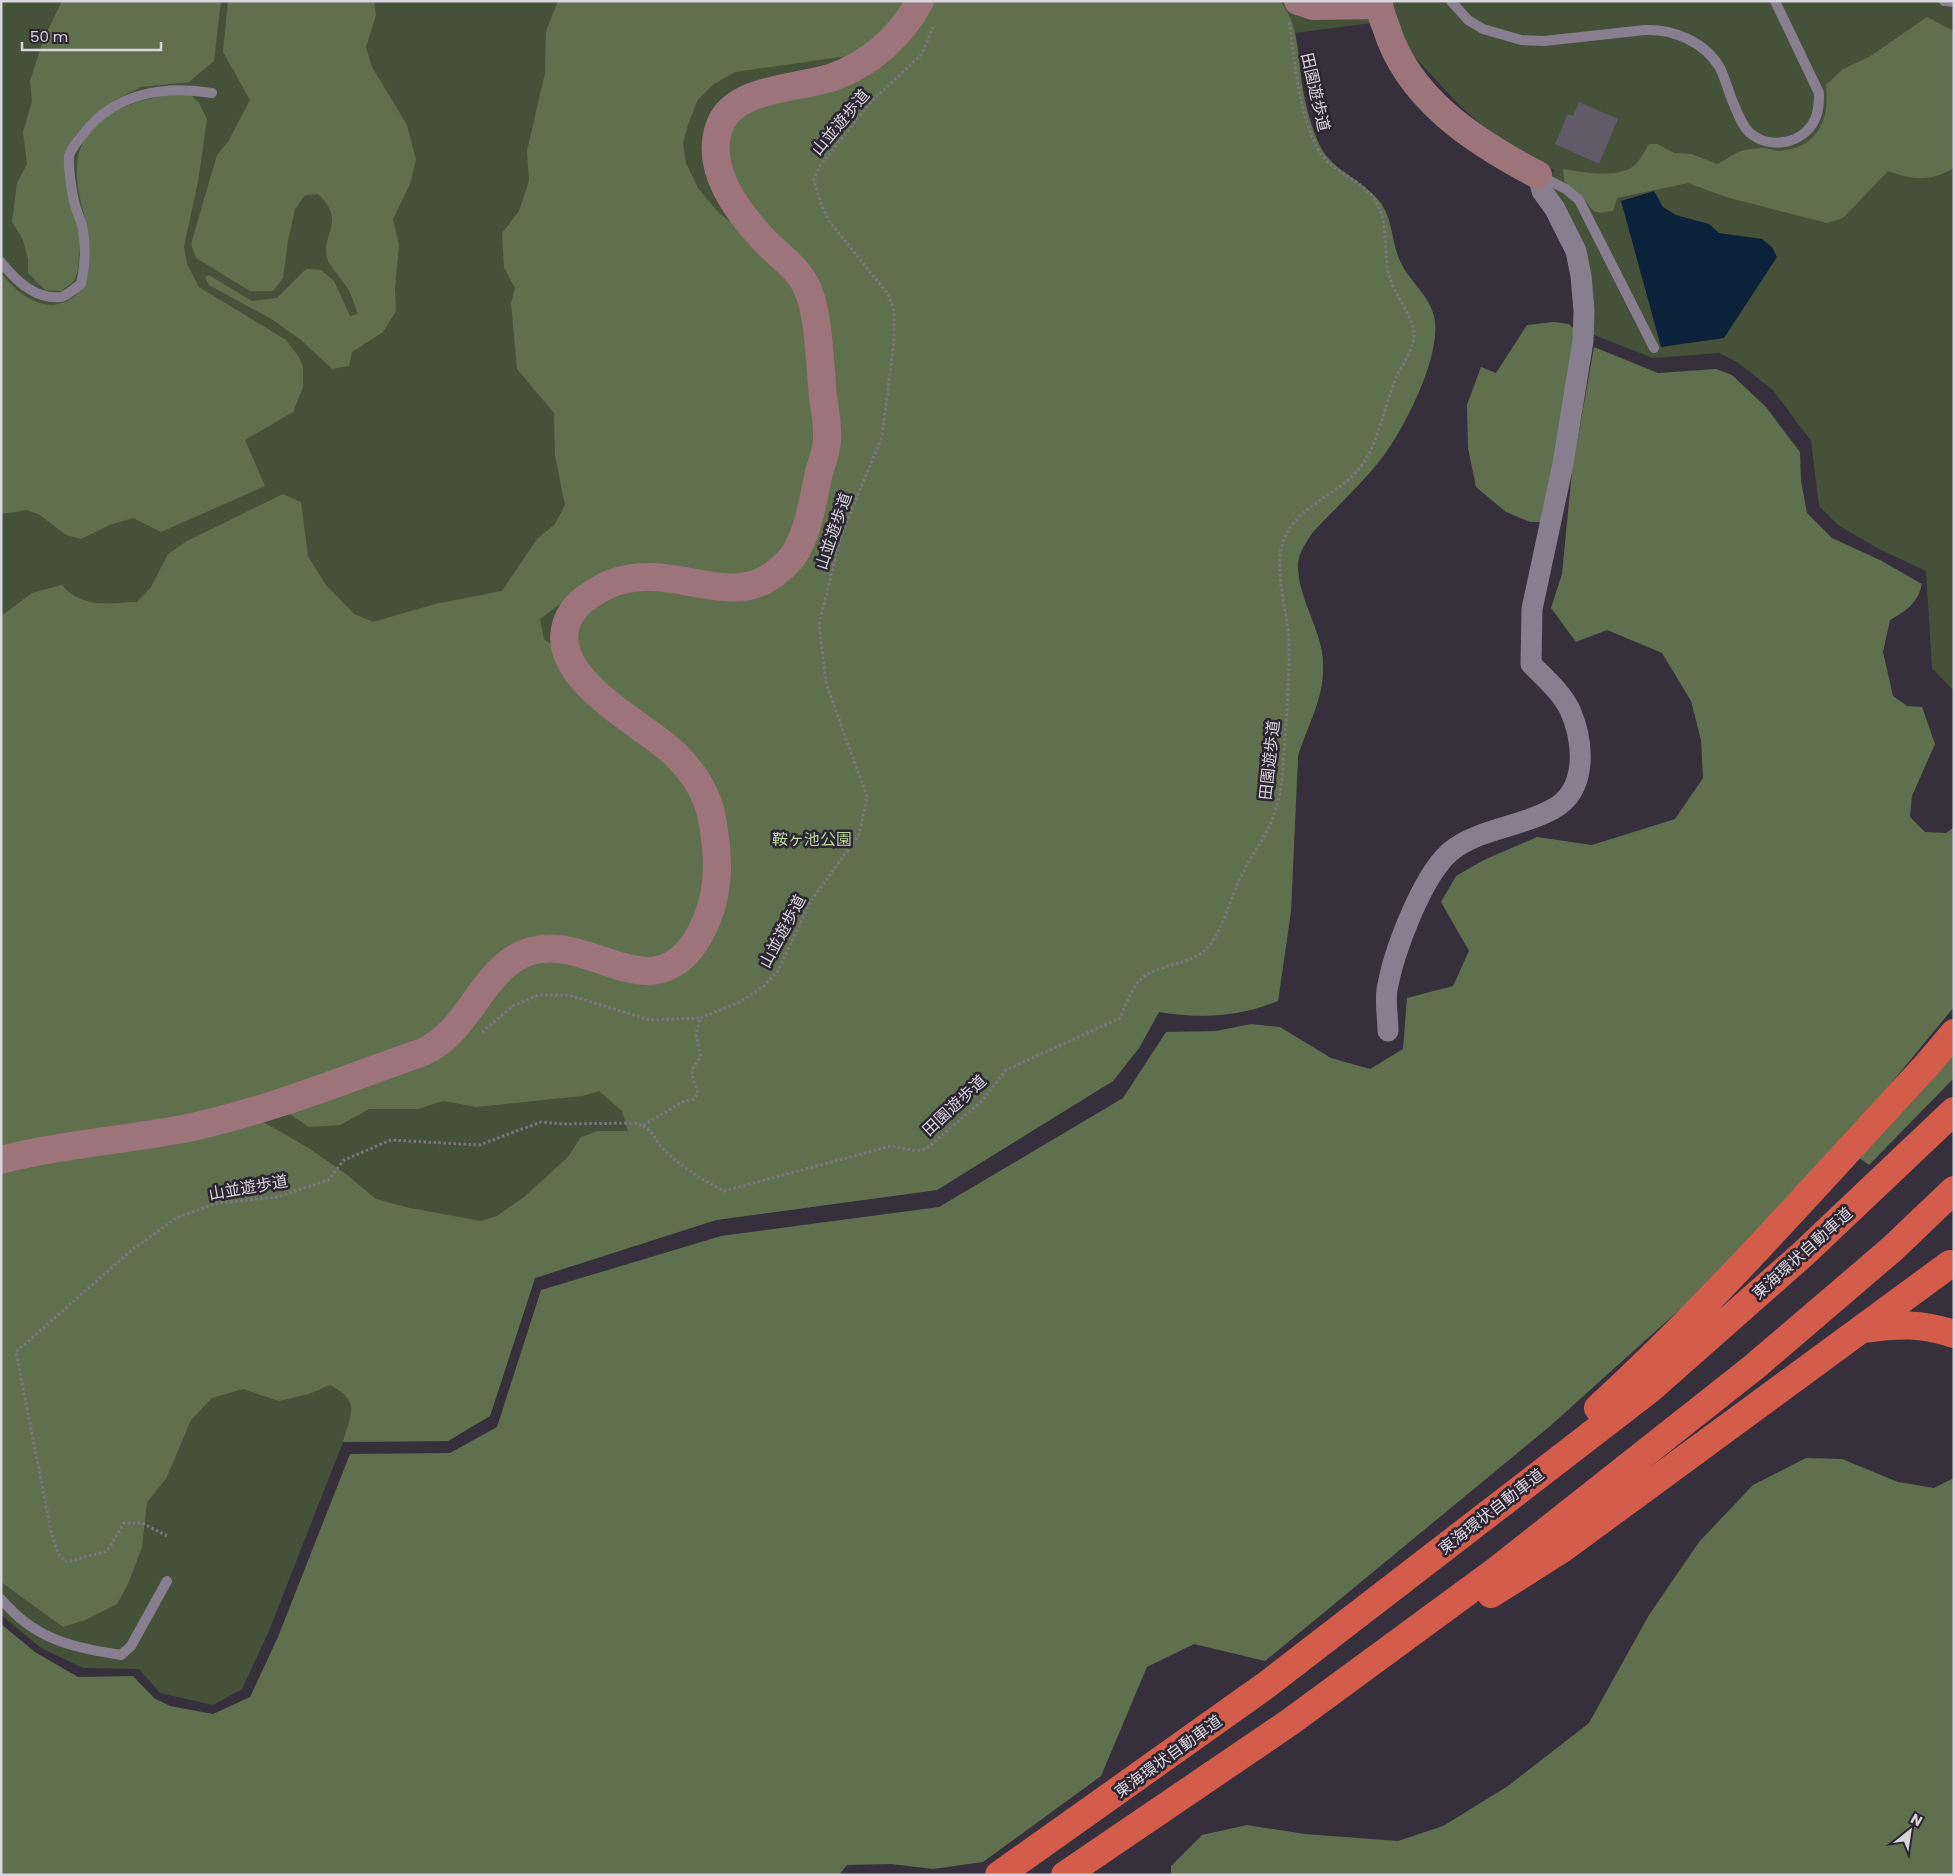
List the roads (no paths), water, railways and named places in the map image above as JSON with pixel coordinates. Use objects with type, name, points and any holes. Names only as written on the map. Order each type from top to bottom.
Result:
[{"type":"highway","points":[[1465,1531],[1650,1360],[1747,1260],[1927,1065],[1954,1033]]},
{"type":"highway","name":"東海環状自動車道","points":[[999,1875],[1264,1686],[1649,1390],[1802,1254],[1954,1111]]},
{"type":"highway","points":[[1290,1722],[1497,1570],[1754,1367],[1892,1249],[1954,1190]]},
{"type":"highway","points":[[1064,1875],[1290,1722],[1562,1549],[1863,1330],[1950,1264]]},
{"type":"highway","points":[[1863,1330],[1900,1324],[1929,1326],[1954,1334]]},
{"type":"street","points":[[1293,9],[1313,6],[1379,3],[1392,47],[1414,80],[1450,120],[1494,152],[1538,175],[1542,191],[1555,209],[1576,251],[1582,276],[1583,341],[1562,464],[1532,609],[1531,664],[1556,688],[1570,710],[1578,736],[1580,763],[1571,794],[1554,809],[1454,848],[1437,866],[1413,909],[1398,951],[1387,990],[1388,1031]]},
{"type":"street","points":[[1,1160],[42,1149],[188,1128],[259,1108],[423,1052],[438,1045],[454,1031],[502,968],[520,955],[544,949],[571,949],[642,973],[661,970],[683,958],[698,938],[713,908],[718,877],[716,838],[709,804],[698,782],[676,756],[582,679],[569,660],[564,637],[567,621],[579,602],[620,579],[651,576],[737,589],[766,582],[794,556],[806,529],[828,439],[816,325],[807,288],[789,264],[761,238],[724,187],[715,160],[720,124],[730,108],[744,99],[834,77],[889,44],[909,22],[928,11]]},
{"type":"lane","points":[[1451,1],[1468,20],[1483,29],[1521,40],[1544,42],[1646,30],[1661,30],[1679,35],[1707,51],[1719,67],[1740,119],[1750,133],[1771,142],[1784,143],[1795,140],[1815,121],[1819,106],[1819,93],[1775,1]]},
{"type":"lane","points":[[1944,1],[1954,2]]},
{"type":"lane","points":[[1,262],[12,276],[41,295],[62,297],[81,284],[84,269],[83,230],[74,202],[70,155],[76,143],[98,117],[135,96],[168,90],[191,90],[212,94]]},
{"type":"lane","points":[[1538,175],[1566,189],[1579,200],[1654,348]]},
{"type":"lane","points":[[1,1599],[43,1636],[85,1650],[121,1655],[131,1646],[167,1581]]},
{"type":"water","points":[[1654,191],[1663,207],[1676,215],[1709,224],[1719,233],[1762,239],[1772,247],[1777,257],[1724,338],[1661,347],[1621,201]]},
{"type":"park label","name":"鞍ヶ池公園","points":[[812,839]]}]
